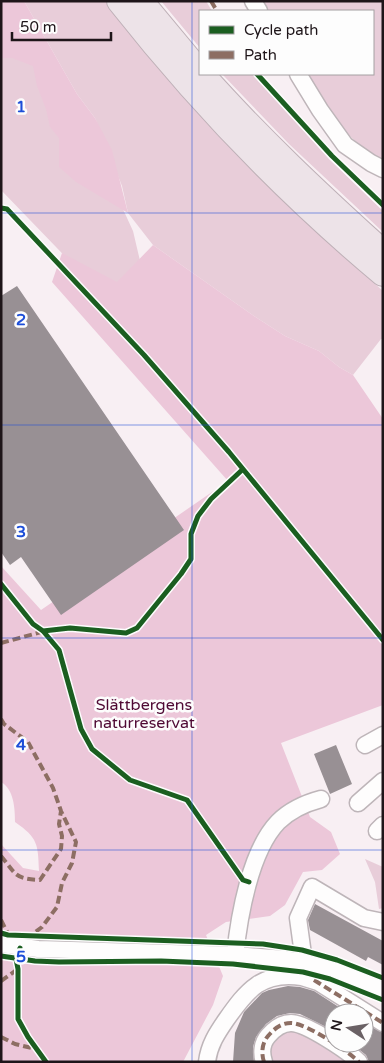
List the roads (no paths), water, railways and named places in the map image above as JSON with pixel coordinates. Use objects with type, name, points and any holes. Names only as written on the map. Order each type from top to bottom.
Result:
[{"type":"highway","points":[[119,1],[156,48],[260,160],[318,217],[383,274]]},
{"type":"highway","points":[[141,1],[199,71]]},
{"type":"highway","points":[[203,75],[328,203],[383,252]]},
{"type":"street","points":[[299,75],[320,110],[345,144],[371,163],[383,169]]},
{"type":"street","points":[[365,745],[383,735]]},
{"type":"street","points":[[358,803],[383,781]]},
{"type":"street","points":[[235,955],[240,915],[263,843],[278,822],[302,806],[321,799]]},
{"type":"street","points":[[303,969],[298,918],[312,887],[364,918],[383,922]]},
{"type":"street","points":[[1,944],[38,949],[235,955],[285,959],[383,1023]]},
{"type":"street","points":[[207,1062],[213,1040],[242,996],[259,983],[276,976],[291,975],[303,969],[324,967],[383,990]]},
{"type":"street","points":[[264,1062],[261,1055],[264,1040],[282,1024],[292,1023],[303,1025],[350,1052],[359,1062]]},
{"type":"park label","name":"Slättbergens naturreservat","points":[[144,713]]}]
